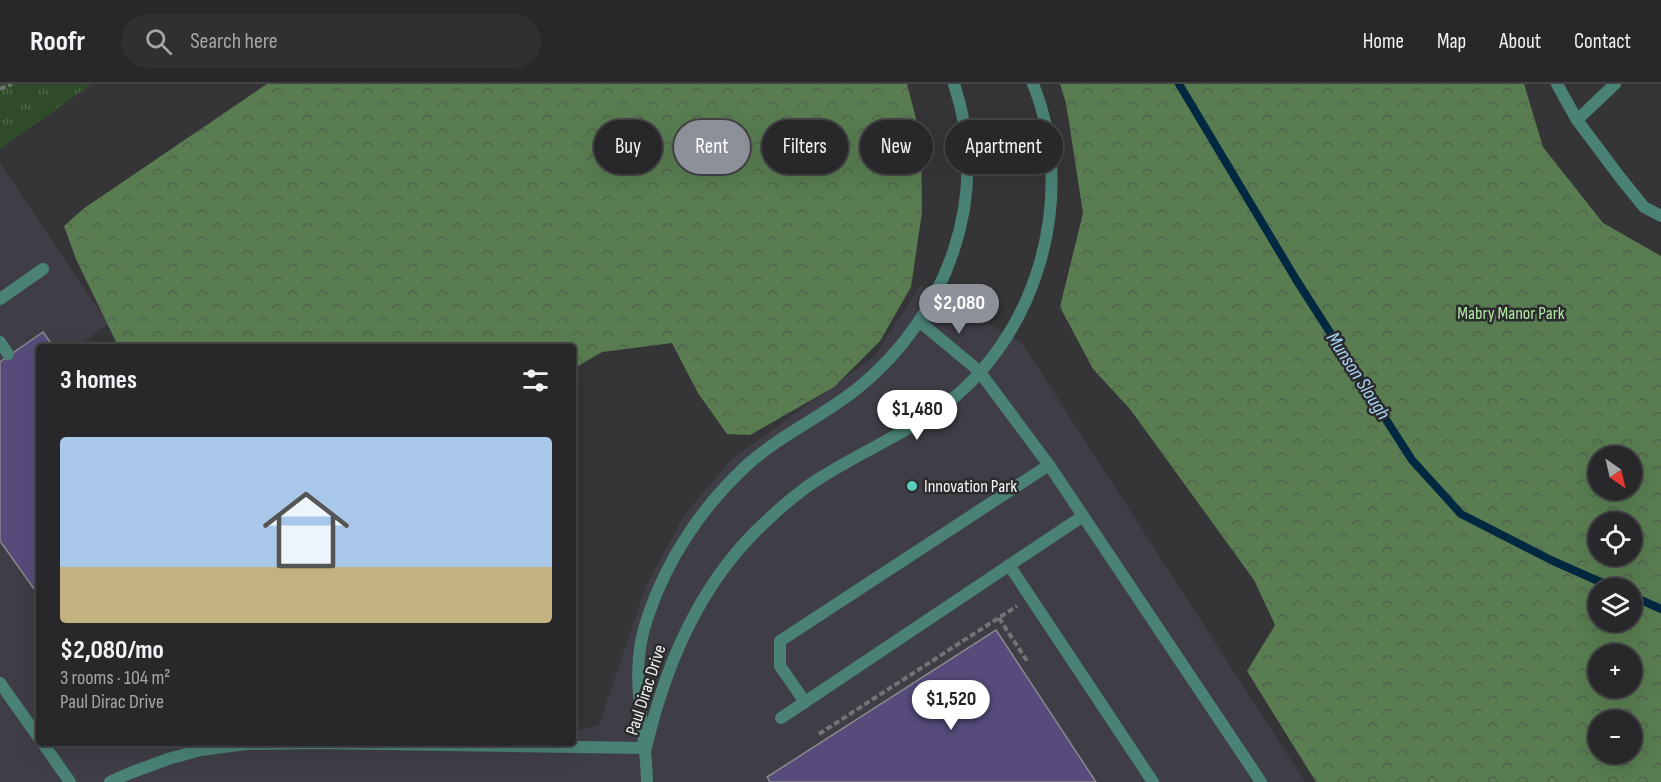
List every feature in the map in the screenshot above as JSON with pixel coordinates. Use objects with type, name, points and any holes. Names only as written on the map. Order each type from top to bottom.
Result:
[{"type":"street","name":"Paul Dirac Drive","points":[[646,748],[637,681],[639,649],[647,616],[688,532],[716,497],[747,465],[783,436],[857,389],[890,358],[920,322],[942,282],[959,238],[966,195],[968,150],[961,102],[954,84]]},
{"type":"street","name":"Paul Dirac Drive","points":[[646,748],[655,708],[686,631],[699,604],[733,557],[753,534],[786,504],[823,476],[937,410],[971,382],[999,347],[1022,310],[1039,269],[1049,227],[1053,183],[1048,141],[1039,99],[1033,84]]},
{"type":"street","points":[[1557,84],[1577,120],[1619,176],[1644,207],[1661,216]]},
{"type":"street","points":[[1577,120],[1615,84]]},
{"type":"street","points":[[0,299],[43,269]]},
{"type":"street","points":[[920,322],[979,371],[1049,465],[1261,782]]},
{"type":"street","points":[[0,342],[8,354]]},
{"type":"street","points":[[805,702],[780,666],[780,642],[1049,465]]},
{"type":"street","points":[[781,718],[1083,516]]},
{"type":"street","points":[[1009,565],[1153,782]]},
{"type":"street","points":[[0,682],[36,734]]},
{"type":"street","points":[[45,746],[70,782]]},
{"type":"street","points":[[110,782],[168,759],[201,750],[231,746]]},
{"type":"street","points":[[515,746],[646,748],[647,782]]},
{"type":"path","points":[[0,89],[12,84]]},
{"type":"path","points":[[819,734],[1030,597]]},
{"type":"path","points":[[999,618],[1027,661]]},
{"type":"shaded area","name":"Innovation Park","points":[[0,163],[108,324],[82,344],[36,344],[36,746],[576,746],[576,731],[599,725],[646,585],[685,514],[732,459],[875,356],[921,285],[1022,343],[1305,782],[0,782]]},
{"type":"green space","points":[[0,84],[92,84],[0,149]]},
{"type":"green space","points":[[267,84],[907,84],[916,120],[860,120],[860,174],[921,174],[922,212],[911,287],[880,341],[834,387],[750,435],[727,434],[698,393],[672,343],[602,352],[576,367],[576,344],[117,344],[76,259],[64,226],[83,209]]},
{"type":"green space","name":"Mabry Manor Park","points":[[1060,84],[1524,84],[1543,147],[1603,223],[1661,256],[1661,782],[1316,782],[1247,671],[1275,625],[1254,580],[1130,409],[1093,369],[1060,307],[1083,213],[1066,103]]},
{"type":"building","points":[[43,332],[52,344],[36,344],[36,592],[0,541],[0,362]]},
{"type":"building","points":[[996,630],[1096,782],[770,782],[767,777]]},
{"type":"waterway","name":"Munson Slough","points":[[1179,84],[1297,281],[1412,460],[1461,514],[1591,578]]},
{"type":"waterway","name":"Munson Slough","points":[[1642,600],[1661,609]]},
{"type":"place","name":"Innovation Park","points":[[912,486]]}]
